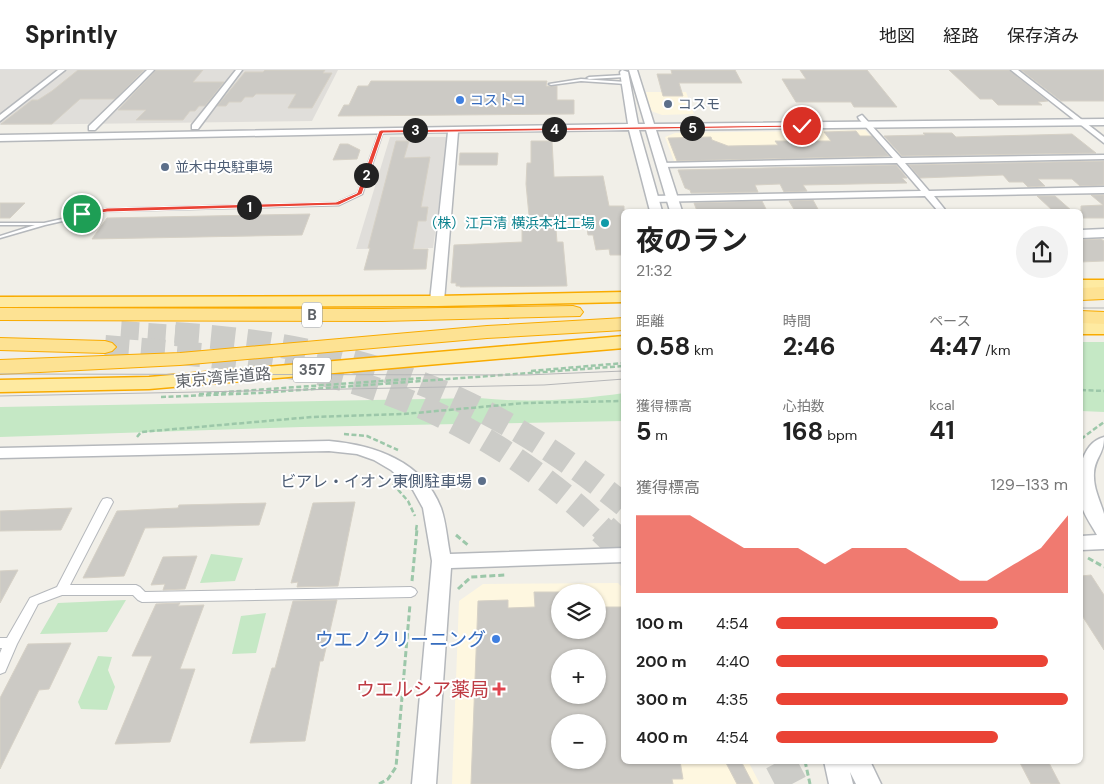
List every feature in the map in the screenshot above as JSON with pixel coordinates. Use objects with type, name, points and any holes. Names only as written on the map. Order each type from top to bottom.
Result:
[{"type":"highway","points":[[1083,285],[1104,285]]},
{"type":"highway","points":[[1083,294],[1104,293]]},
{"type":"highway","points":[[0,302],[437,301],[621,297]]},
{"type":"highway","name":"B","points":[[0,314],[382,315],[621,311]]},
{"type":"highway","points":[[1083,317],[1104,318]]},
{"type":"highway","name":"B","points":[[0,367],[180,359],[486,332],[621,324]]},
{"type":"highway","points":[[0,328],[121,330]]},
{"type":"highway","points":[[1083,328],[1104,328]]},
{"type":"highway","name":"東京湾岸道路","points":[[0,386],[149,383],[621,342]]},
{"type":"highway","points":[[0,344],[105,347]]},
{"type":"street","points":[[0,119],[62,70]]},
{"type":"street","points":[[83,137],[150,70]]},
{"type":"street","points":[[192,131],[239,70]]},
{"type":"street","points":[[1014,70],[1104,141]]},
{"type":"street","points":[[626,75],[648,124],[675,209]]},
{"type":"street","points":[[626,75],[633,125],[655,209]]},
{"type":"street","points":[[865,121],[1104,113]]},
{"type":"street","points":[[0,130],[92,128],[192,131],[381,131],[865,121],[1104,122]]},
{"type":"street","points":[[865,121],[940,209]]},
{"type":"street","points":[[0,138],[83,137],[192,131],[633,125]]},
{"type":"street","points":[[437,301],[453,129]]},
{"type":"street","points":[[661,165],[1104,157]]},
{"type":"street","points":[[652,199],[1104,190]]},
{"type":"street","points":[[1083,234],[1104,233]]},
{"type":"street","points":[[1104,442],[1098,446],[1088,461],[1084,475],[1089,502],[1104,531]]},
{"type":"street","points":[[0,453],[296,445],[360,450],[380,456],[396,466],[419,486],[432,508],[442,560],[424,784]]},
{"type":"street","points":[[61,590],[107,502]]},
{"type":"street","points":[[1083,542],[1104,542]]},
{"type":"street","points":[[442,560],[621,555]]},
{"type":"street","points":[[0,668],[5,643],[34,601],[61,590],[136,590],[142,597],[411,592]]},
{"type":"street","points":[[837,764],[841,784]]},
{"type":"street","points":[[859,764],[869,784]]},
{"type":"lane","points":[[626,75],[581,80],[551,84],[573,79],[626,75]]},
{"type":"lane","points":[[0,236],[107,210],[337,204],[360,194],[381,131]]},
{"type":"lane","points":[[0,224],[44,224]]},
{"type":"path","points":[[156,396],[259,394],[621,365]]},
{"type":"path","points":[[1083,390],[1104,391]]},
{"type":"path","points":[[144,439],[135,439],[141,432],[312,416],[404,414],[525,403],[621,401]]},
{"type":"path","points":[[1083,437],[1104,422]]},
{"type":"path","points":[[341,434],[367,436],[400,451]]},
{"type":"path","points":[[380,784],[388,779],[396,767],[416,518],[408,501],[390,481]]},
{"type":"path","points":[[454,529],[456,536],[472,548]]},
{"type":"path","points":[[1083,557],[1104,567]]},
{"type":"path","points":[[456,598],[460,586],[471,577],[509,575]]},
{"type":"path","points":[[806,764],[810,784]]},
{"type":"shaded area","points":[[0,70],[338,70],[312,121],[0,125]]},
{"type":"shaded area","points":[[646,92],[686,92],[694,114],[662,115],[651,111]]},
{"type":"shaded area","points":[[865,130],[888,156],[674,161],[665,137],[675,133]]},
{"type":"shaded area","points":[[390,137],[448,137],[433,248],[356,249]]},
{"type":"shaded area","points":[[618,583],[621,586],[621,764],[750,764],[760,784],[452,784],[459,601],[483,584]]},
{"type":"green space","points":[[1083,342],[1104,342],[1104,412],[1083,411]]},
{"type":"green space","points":[[621,393],[621,421],[302,427],[0,437],[0,407],[479,398],[533,400]]},
{"type":"green space","points":[[211,554],[243,558],[235,581],[200,583]]},
{"type":"green space","points":[[126,600],[107,632],[40,634],[58,603]]},
{"type":"green space","points":[[266,613],[256,653],[232,654],[241,616]]},
{"type":"green space","points":[[98,656],[112,657],[108,670],[115,687],[107,710],[81,709],[78,702]]},
{"type":"building","points":[[78,70],[144,70],[115,99],[80,99],[52,124],[1,124],[32,100],[38,100],[52,91]]},
{"type":"building","points":[[156,70],[203,70],[193,82],[224,82],[205,106],[199,106],[195,111],[190,111],[183,120],[136,120],[146,110],[118,110]]},
{"type":"building","points":[[265,70],[325,70],[323,73],[332,73],[312,108],[288,108],[296,94],[256,94],[253,97],[245,97],[241,102],[229,102],[226,106],[217,106],[245,72],[263,72]]},
{"type":"building","points":[[671,70],[735,70],[742,83],[679,83],[683,96],[663,96],[657,74],[672,74]]},
{"type":"building","points":[[800,70],[867,70],[897,107],[854,107],[851,102],[796,102],[782,79],[806,79]]},
{"type":"building","points":[[949,70],[1009,70],[1048,101],[1038,102],[1042,105],[998,105],[992,99],[980,99]]},
{"type":"building","points":[[1021,70],[1104,70],[1104,101],[1061,101]]},
{"type":"building","points":[[371,81],[547,81],[546,86],[557,86],[557,100],[574,100],[574,114],[338,116],[344,105],[349,105],[358,86],[368,86]]},
{"type":"building","points":[[856,131],[860,136],[872,136],[889,156],[677,161],[668,138],[711,137],[712,140],[728,146],[778,145],[775,141],[831,141],[824,132]]},
{"type":"building","points":[[923,133],[952,133],[956,137],[1072,134],[1096,153],[902,156],[884,136],[925,135]]},
{"type":"building","points":[[396,141],[409,141],[404,158],[430,157],[421,207],[428,207],[426,221],[418,221],[413,249],[428,249],[426,269],[364,270],[370,248],[368,248]]},
{"type":"building","points":[[531,141],[552,141],[554,177],[603,176],[609,206],[624,206],[624,209],[621,209],[621,255],[610,255],[609,249],[596,250],[593,235],[588,235],[585,216],[555,217],[557,242],[563,242],[567,286],[460,287],[456,286],[456,283],[451,283],[454,245],[522,242],[522,226],[530,226],[526,184],[527,163],[531,163]]},
{"type":"building","points":[[340,144],[348,144],[360,150],[357,159],[333,160]]},
{"type":"building","points":[[460,153],[498,153],[497,165],[459,165]]},
{"type":"building","points":[[1104,161],[1104,185],[1080,186],[1072,179],[1038,179],[1045,186],[1028,187],[1023,182],[1009,182],[1003,175],[920,178],[909,165]]},
{"type":"building","points":[[896,165],[907,178],[902,178],[907,183],[803,185],[807,191],[784,192],[780,184],[755,185],[758,192],[691,193],[690,190],[685,188],[678,170]]},
{"type":"building","points":[[1091,195],[1104,195],[1104,218],[1083,218],[1081,206],[1103,205]]},
{"type":"building","points":[[1037,196],[1055,196],[1070,209],[1051,209]]},
{"type":"building","points":[[813,200],[818,209],[794,209],[789,201]]},
{"type":"building","points":[[762,201],[766,209],[696,209],[694,203]]},
{"type":"building","points":[[0,203],[25,203],[10,218],[0,218]]},
{"type":"building","points":[[310,214],[302,235],[92,239],[107,218]]},
{"type":"building","points":[[1101,239],[1104,241],[1104,261],[1083,262],[1083,240]]},
{"type":"building","points":[[355,502],[338,586],[297,587],[298,582],[291,583],[313,503]]},
{"type":"building","points":[[266,503],[259,525],[145,528],[124,576],[83,578],[117,511],[178,508],[179,505]]},
{"type":"building","points":[[72,508],[61,530],[0,531],[0,511]]},
{"type":"building","points":[[197,556],[185,589],[163,590],[165,584],[151,585],[163,557]]},
{"type":"building","points":[[18,570],[0,603],[0,571]]},
{"type":"building","points":[[1091,575],[1104,595],[1104,650],[1083,617],[1083,576]]},
{"type":"building","points":[[534,592],[551,592],[551,639],[606,639],[606,607],[621,607],[621,764],[680,764],[683,779],[672,779],[673,784],[471,784],[478,601],[508,600],[508,608],[535,607]]},
{"type":"building","points":[[337,600],[323,661],[320,661],[305,741],[250,743],[272,668],[275,668],[293,601]]},
{"type":"building","points":[[180,603],[178,606],[204,605],[180,669],[195,669],[170,742],[115,744],[152,656],[132,656],[156,604]]},
{"type":"building","points":[[71,643],[49,689],[39,690],[0,769],[0,698],[28,644]]},
{"type":"building","points":[[727,764],[743,764],[753,784],[737,784]]},
{"type":"building","points":[[1021,764],[1050,764],[1060,784],[1031,784]]},
{"type":"tunnel","points":[[121,330],[191,335]]},
{"type":"tunnel","points":[[175,334],[240,340],[302,350],[359,363],[414,381],[468,404],[520,431],[572,465],[621,503]]},
{"type":"tunnel","points":[[105,347],[192,354],[277,365],[334,377],[408,401],[444,417],[512,457],[545,480],[604,530]]},
{"type":"tunnel","points":[[603,529],[621,546]]},
{"type":"tunnel","points":[[782,764],[792,784]]},
{"type":"tram line","points":[[1083,308],[1104,308]]},
{"type":"tram line","points":[[0,374],[526,375],[621,371]]},
{"type":"tram line","points":[[0,396],[544,385],[621,379]]},
{"type":"place","name":"コストコ","points":[[460,100]]},
{"type":"place","name":"コスモ","points":[[668,104]]},
{"type":"place","name":"並木中央駐車場","points":[[165,167]]},
{"type":"place","name":"（株）江戸清 横浜本社工場","points":[[605,223]]},
{"type":"place","name":"ビアレ・イオン東側駐車場","points":[[482,481]]},
{"type":"place","name":"ウエノクリーニング","points":[[496,639]]},
{"type":"place","name":"ウエルシア薬局","points":[[499,689]]},
{"type":"route","points":[[82,214],[107,210],[337,204],[350,200],[360,194],[381,131],[802,126]]}]
